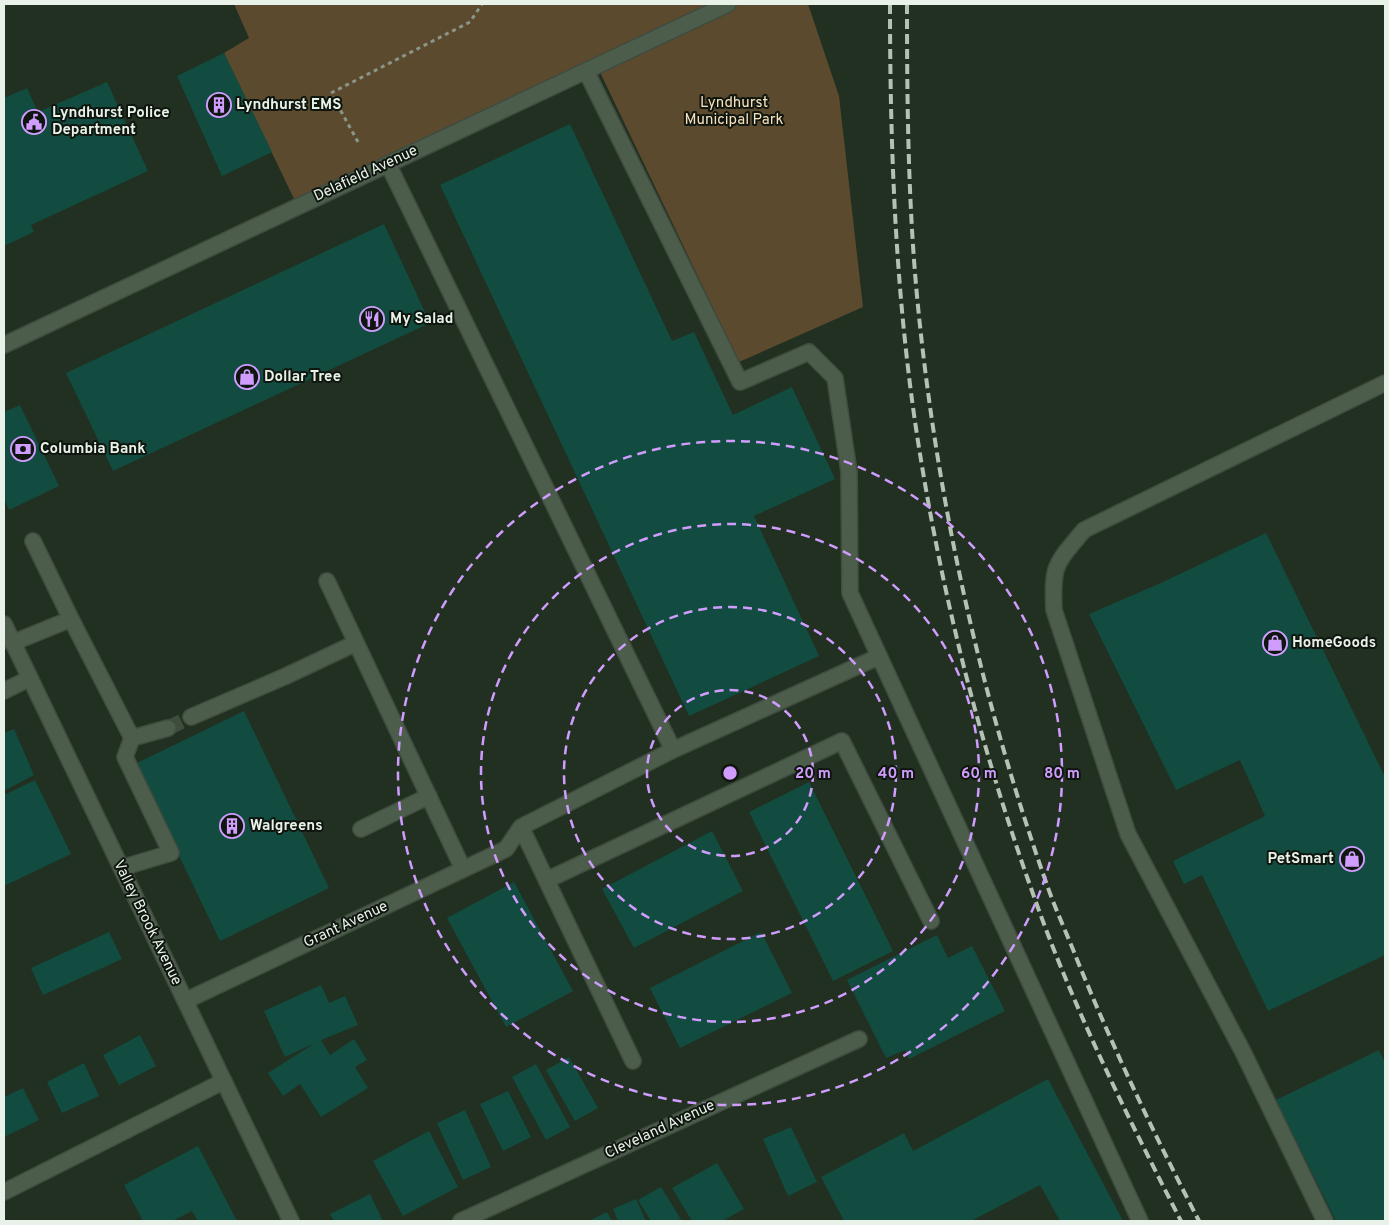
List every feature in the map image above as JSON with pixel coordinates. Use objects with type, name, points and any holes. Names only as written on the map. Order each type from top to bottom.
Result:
[{"type":"street","name":"Delafield Avenue","points":[[4,346],[728,4]]},
{"type":"street","points":[[586,71],[740,382],[809,352],[834,378],[849,472],[850,593],[1140,1221]]},
{"type":"street","points":[[388,164],[673,750]]},
{"type":"street","points":[[1325,1221],[1243,1052],[1128,834],[1054,610],[1053,578],[1060,558],[1084,530],[1385,383]]},
{"type":"street","points":[[33,541],[132,738],[124,757],[171,854],[121,868]]},
{"type":"street","points":[[327,581],[463,869]]},
{"type":"street","points":[[12,642],[71,619]]},
{"type":"street","name":"Valley Brook Avenue","points":[[4,624],[291,1221]]},
{"type":"street","points":[[191,718],[356,643]]},
{"type":"street","points":[[633,1061],[521,827],[673,750],[878,657]]},
{"type":"street","points":[[4,691],[30,678]]},
{"type":"street","points":[[132,738],[168,728]]},
{"type":"street","points":[[547,880],[842,741],[930,921]]},
{"type":"street","points":[[361,829],[428,796]]},
{"type":"street","name":"Grant Avenue","points":[[185,1001],[506,849],[521,827]]},
{"type":"street","name":"Cleveland Avenue","points":[[461,1221],[859,1039]]},
{"type":"street","points":[[4,1192],[224,1081]]},
{"type":"path","points":[[358,142],[331,93],[470,22],[482,4]]},
{"type":"green space","name":"Lyndhurst Municipal Park","points":[[234,4],[808,4],[839,96],[863,307],[739,362],[598,68],[296,203],[224,53],[249,38]]},
{"type":"building","name":"Lyndhurst EMS","points":[[224,53],[272,152],[222,176],[177,76]]},
{"type":"building","points":[[107,82],[148,171],[31,225],[34,232],[4,246],[4,98],[27,88],[38,112]]},
{"type":"building","points":[[570,124],[672,341],[694,332],[733,415],[792,387],[835,479],[754,516],[819,656],[689,716],[440,185]]},
{"type":"building","points":[[384,224],[430,323],[113,471],[66,373]]},
{"type":"building","name":"Columbia Bank","points":[[20,405],[59,486],[9,510],[4,498],[4,412]]},
{"type":"building","points":[[1266,533],[1385,777],[1385,955],[1268,1011],[1202,875],[1184,884],[1173,861],[1265,816],[1240,760],[1176,790],[1089,614],[1163,582]]},
{"type":"building","name":"Walgreens","points":[[244,711],[329,888],[220,941],[135,764]]},
{"type":"building","points":[[14,729],[34,775],[4,791],[4,733]]},
{"type":"building","points":[[35,780],[71,854],[4,886],[4,795]]},
{"type":"building","points":[[809,782],[893,951],[833,981],[749,812]]},
{"type":"building","points":[[712,831],[743,891],[634,948],[602,889]]},
{"type":"building","points":[[514,882],[573,991],[506,1027],[447,918]]},
{"type":"building","points":[[109,932],[122,959],[43,995],[31,968]]},
{"type":"building","points":[[761,932],[792,993],[680,1048],[650,988]]},
{"type":"building","points":[[937,935],[948,958],[972,946],[1005,1011],[909,1059],[905,1050],[886,1058],[847,980]]},
{"type":"building","points":[[321,985],[329,1003],[345,996],[358,1025],[321,1040],[330,1055],[354,1039],[367,1060],[355,1067],[368,1088],[321,1117],[300,1084],[283,1096],[268,1073],[315,1043],[285,1057],[264,1011]]},
{"type":"building","points":[[140,1035],[156,1066],[119,1085],[103,1055]]},
{"type":"building","points":[[1379,1050],[1385,1063],[1385,1221],[1336,1221],[1276,1100]]},
{"type":"building","points":[[569,1057],[598,1108],[575,1121],[546,1070]]},
{"type":"building","points":[[84,1063],[99,1096],[62,1113],[47,1082]]},
{"type":"building","points":[[536,1064],[570,1127],[546,1140],[512,1077]]},
{"type":"building","points":[[1048,1079],[1123,1221],[1060,1221],[1040,1185],[971,1221],[844,1221],[821,1177],[904,1133],[913,1151]]},
{"type":"building","points":[[23,1088],[39,1120],[4,1137],[4,1097]]},
{"type":"building","points":[[508,1091],[531,1137],[503,1151],[480,1104]]},
{"type":"building","points":[[465,1110],[491,1167],[463,1180],[437,1123]]},
{"type":"building","points":[[791,1127],[817,1182],[788,1196],[763,1139]]},
{"type":"building","points":[[429,1131],[458,1187],[403,1216],[373,1161]]},
{"type":"building","points":[[198,1146],[237,1221],[198,1221],[192,1211],[172,1221],[143,1221],[124,1185]]},
{"type":"building","points":[[717,1163],[744,1209],[722,1221],[692,1221],[672,1188]]},
{"type":"building","points":[[661,1187],[682,1221],[651,1221],[638,1200]]},
{"type":"building","points":[[370,1194],[383,1221],[334,1221],[330,1214]]},
{"type":"building","points":[[636,1199],[646,1221],[618,1221],[613,1209]]},
{"type":"building","points":[[607,1212],[612,1221],[589,1221]]},
{"type":"tunnel","points":[[168,728],[191,717]]},
{"type":"railway","points":[[890,4],[893,176],[900,290],[912,404],[941,570],[953,624],[997,785],[1047,933],[1101,1059],[1181,1221]]},
{"type":"railway","points":[[907,4],[910,187],[917,296],[925,371],[949,521],[981,668],[1023,813],[1054,904],[1121,1060],[1199,1221]]},
{"type":"place","name":"Lyndhurst EMS","points":[[219,105]]},
{"type":"place","name":"Lyndhurst Police Department","points":[[34,122]]},
{"type":"place","name":"My Salad","points":[[372,319]]},
{"type":"place","name":"Dollar Tree","points":[[247,377]]},
{"type":"place","name":"Columbia Bank","points":[[23,449]]},
{"type":"place","name":"HomeGoods","points":[[1275,643]]},
{"type":"place","name":"Walgreens","points":[[232,826]]},
{"type":"place","name":"PetSmart","points":[[1352,859]]}]
